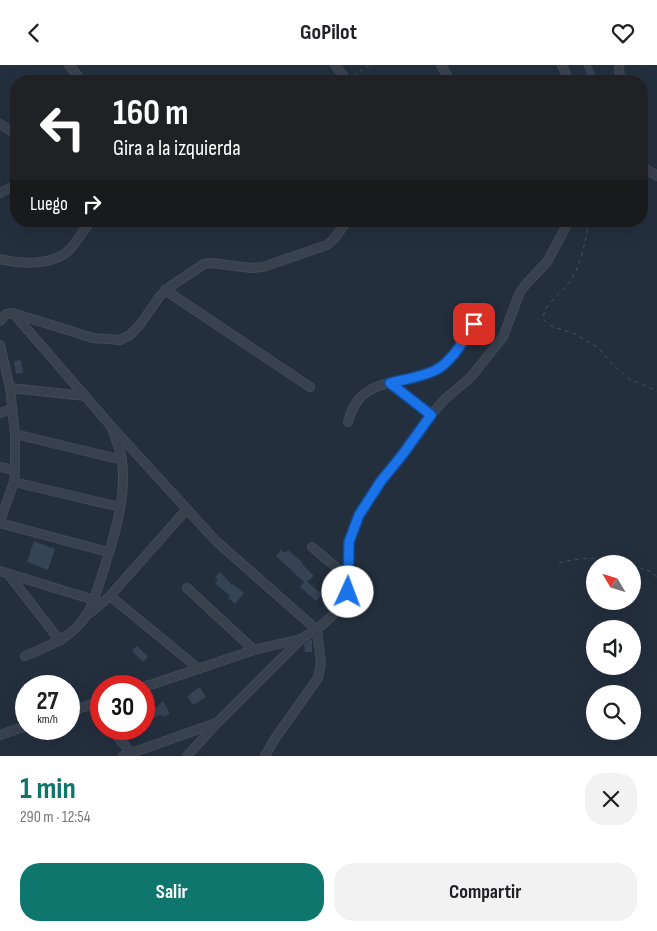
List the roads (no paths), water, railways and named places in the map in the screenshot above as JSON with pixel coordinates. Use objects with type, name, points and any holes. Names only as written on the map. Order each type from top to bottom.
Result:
[{"type":"street","points":[[69,65],[77,75]]},
{"type":"street","points":[[0,259],[26,263],[45,261],[57,257],[67,252],[86,227]]},
{"type":"street","points":[[0,321],[6,314],[13,313],[93,338],[120,340],[130,335],[139,326],[165,291],[204,265],[212,263],[251,268],[263,267],[327,245],[343,227]]},
{"type":"street","points":[[187,756],[218,722],[301,639],[317,630],[340,606],[348,592],[349,542],[359,515],[381,481],[431,415],[445,399],[471,377],[503,337],[520,292],[547,262],[566,227]]},
{"type":"street","points":[[165,291],[310,387]]},
{"type":"street","points":[[13,313],[111,427],[216,541],[317,630],[321,663],[318,678],[274,740],[265,756]]},
{"type":"street","points":[[348,422],[358,400],[377,386],[437,369],[446,362],[474,324]]},
{"type":"street","points":[[0,345],[10,388],[15,434],[14,481],[0,522],[108,552]]},
{"type":"street","points":[[390,383],[431,415]]},
{"type":"street","points":[[10,388],[85,396]]},
{"type":"street","points":[[0,413],[12,409]]},
{"type":"street","points":[[89,614],[120,507],[122,490],[122,460],[111,427]]},
{"type":"street","points":[[15,434],[122,460]]},
{"type":"street","points":[[0,467],[15,470]]},
{"type":"street","points":[[14,481],[120,507]]},
{"type":"street","points":[[25,657],[60,641],[76,629],[89,614],[110,597],[187,509]]},
{"type":"street","points":[[312,547],[349,578]]},
{"type":"street","points":[[0,571],[94,600]]},
{"type":"street","points":[[9,575],[60,641]]},
{"type":"street","points":[[187,588],[254,650]]},
{"type":"street","points":[[110,597],[199,669]]},
{"type":"street","points":[[155,683],[254,650],[301,639]]},
{"type":"street","points":[[118,740],[127,755],[218,722]]},
{"type":"street","points":[[0,735],[15,730]]}]
